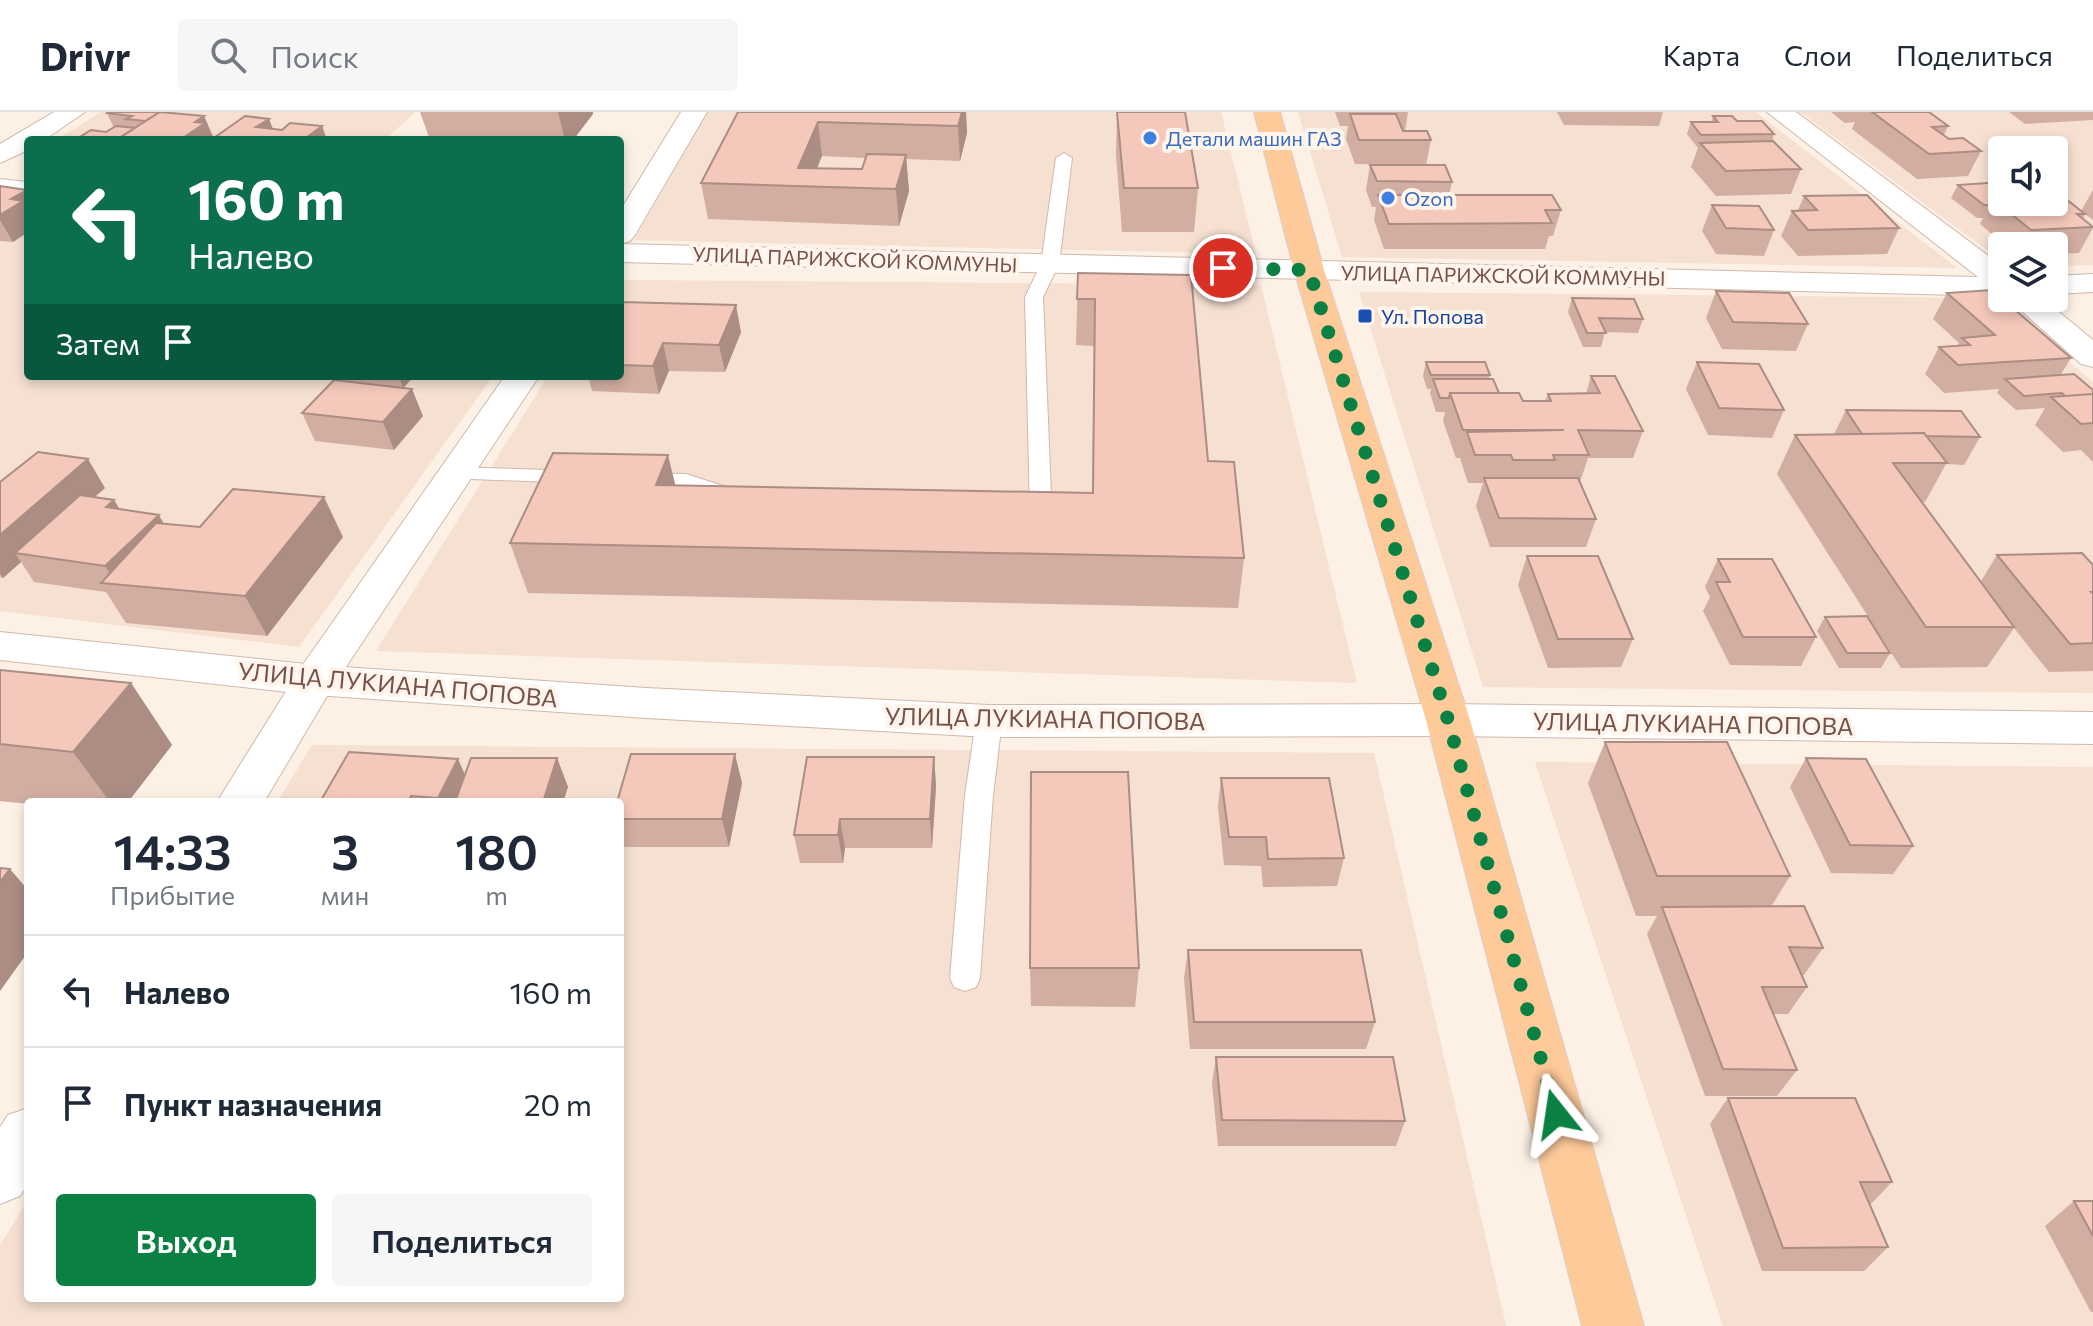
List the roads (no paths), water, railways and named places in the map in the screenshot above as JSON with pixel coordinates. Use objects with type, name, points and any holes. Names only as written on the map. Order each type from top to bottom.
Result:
[{"type":"main road","points":[[1267,112],[1309,270],[1448,720],[1613,1326]]},
{"type":"street","points":[[32,136],[72,112]]},
{"type":"street","points":[[624,228],[694,112]]},
{"type":"street","points":[[1780,112],[1988,273]]},
{"type":"street","points":[[0,155],[24,141]]},
{"type":"street","points":[[0,187],[24,190]]},
{"type":"street","name":"УЛИЦА ПАРИЖСКОЙ КОММУНЫ","points":[[624,253],[1988,284]]},
{"type":"street","points":[[2068,284],[2093,283]]},
{"type":"street","points":[[2040,312],[2093,357]]},
{"type":"street","points":[[242,798],[315,680],[519,380]]},
{"type":"street","name":"УЛИЦА ЛУКИАНА ПОПОВА","points":[[0,646],[315,680],[646,703],[989,721],[1448,720],[2093,728]]},
{"type":"street","points":[[0,1177],[24,1140]]},
{"type":"lane","points":[[1010,519],[1041,520],[1034,297],[1050,264],[1064,158]]},
{"type":"lane","points":[[453,473],[595,478]]},
{"type":"lane","points":[[625,479],[686,481],[753,504]]},
{"type":"lane","points":[[965,978],[979,795],[989,721]]},
{"type":"place","name":"Детали машин ГАЗ","points":[[1150,138]]},
{"type":"place","name":"Ozon","points":[[1388,198]]},
{"type":"place","name":"Ул. Попова","points":[[1365,316]]}]
